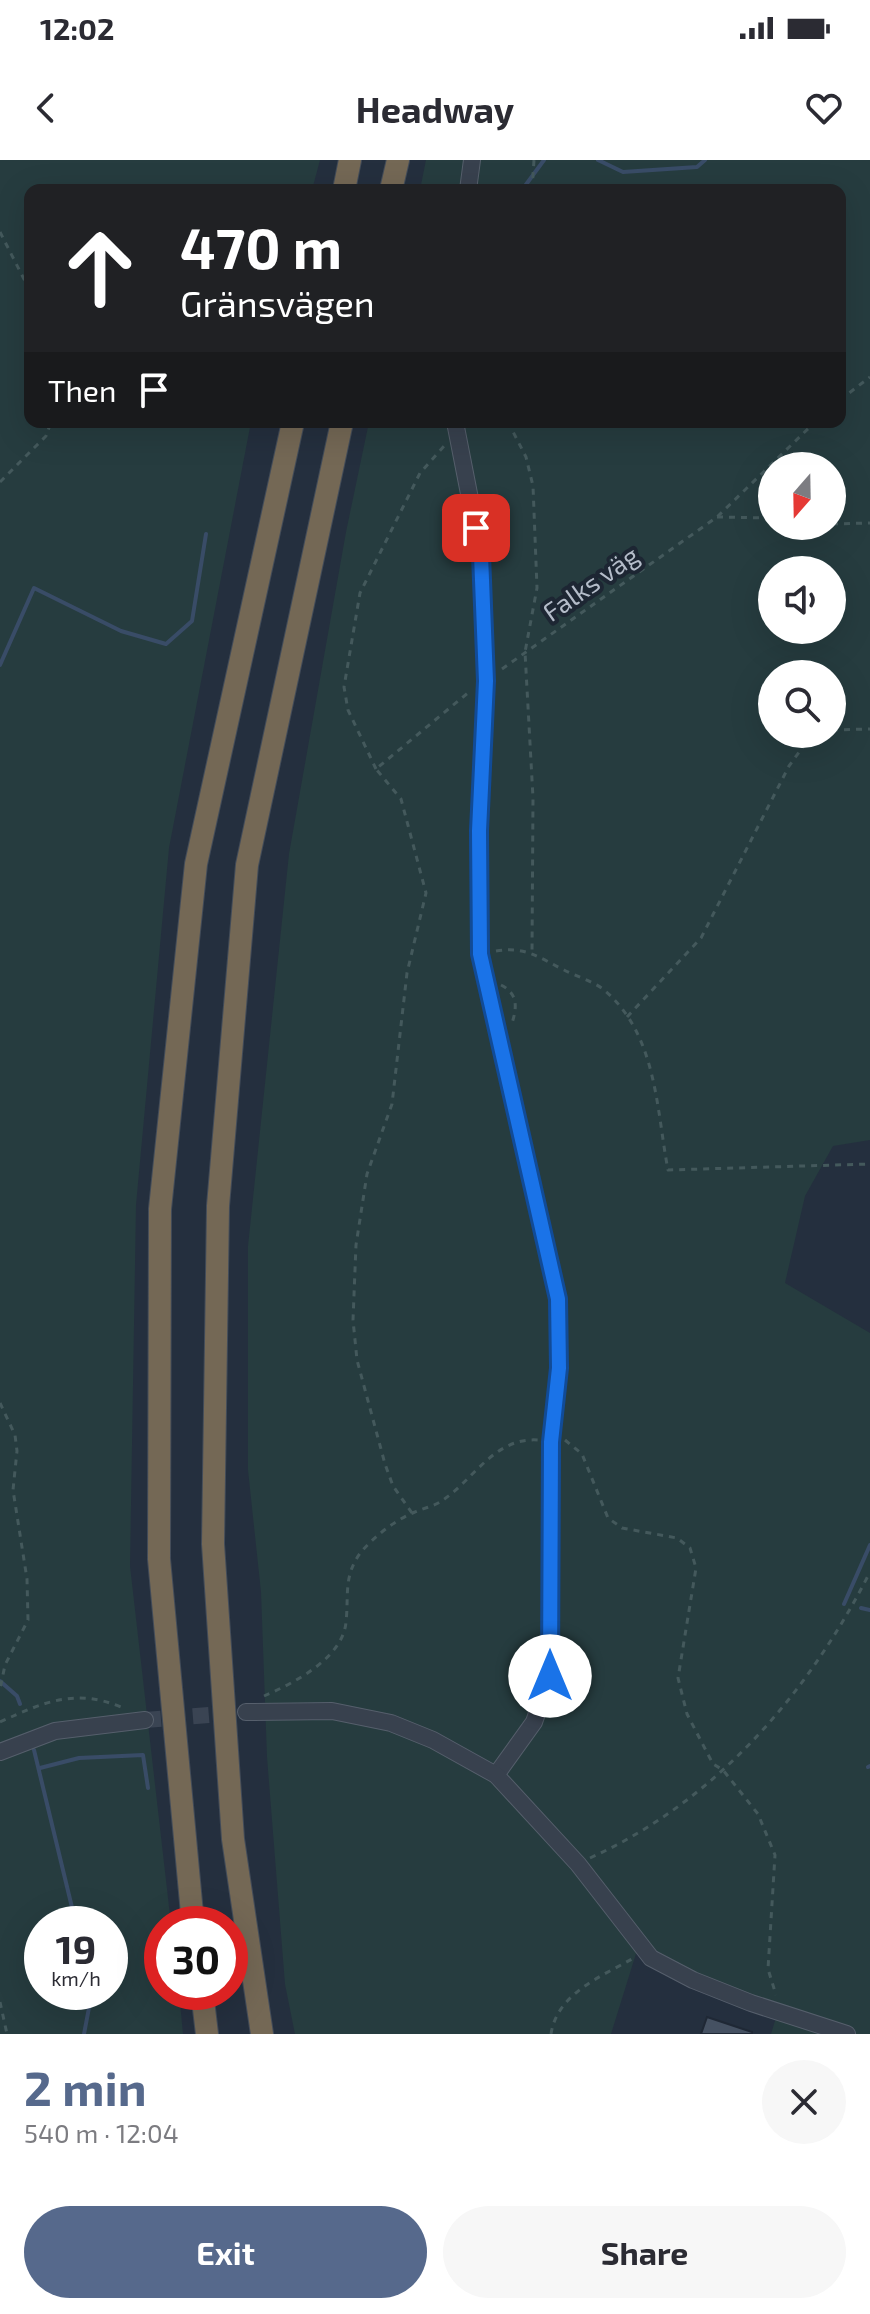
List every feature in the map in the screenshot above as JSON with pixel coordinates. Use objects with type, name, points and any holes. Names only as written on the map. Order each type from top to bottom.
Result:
[{"type":"highway","points":[[345,184],[350,160]]},
{"type":"highway","points":[[392,184],[398,160]]},
{"type":"highway","points":[[191,1906],[159,1559],[160,1209],[196,864],[292,428]]},
{"type":"highway","points":[[262,2034],[233,1839],[213,1544],[218,1206],[247,865],[341,428]]},
{"type":"highway","points":[[204,2010],[207,2034]]},
{"type":"street","points":[[469,184],[472,160]]},
{"type":"street","points":[[452,428],[481,555],[486,681],[479,831],[480,954],[558,1299],[559,1368],[551,1442],[550,1676],[534,1722],[496,1775]]},
{"type":"street","points":[[246,1712],[332,1711],[391,1723],[433,1740],[496,1775],[578,1864],[651,1958],[693,1980],[751,2003],[787,2012],[847,2034]]},
{"type":"street","points":[[0,1752],[55,1731],[139,1714]]},
{"type":"path","points":[[532,184],[534,160]]},
{"type":"path","points":[[0,232],[24,279]]},
{"type":"path","points":[[846,395],[870,377]]},
{"type":"path","points":[[0,482],[46,436],[49,428]]},
{"type":"path","points":[[412,1513],[393,1486],[385,1464],[357,1360],[353,1320],[356,1245],[367,1174],[392,1104],[407,973],[426,893],[401,799],[376,769],[348,710],[344,687],[360,593],[420,473],[446,444],[452,428]]},
{"type":"path","points":[[511,428],[526,457],[533,486],[537,588],[525,652],[533,798],[532,954]]},
{"type":"path","name":"Falks väg","points":[[376,769],[441,713],[717,517],[809,428]]},
{"type":"path","points":[[717,517],[758,518]]},
{"type":"path","points":[[846,524],[870,523]]},
{"type":"path","points":[[846,730],[870,729]]},
{"type":"path","points":[[627,1017],[701,938],[789,766],[802,748]]},
{"type":"path","points":[[480,954],[518,948],[602,989],[627,1017],[635,1027],[655,1077],[657,1114],[668,1170],[870,1164]]},
{"type":"path","points":[[0,1403],[15,1435],[13,1490],[28,1620],[5,1665],[1,1688]]},
{"type":"path","points":[[259,1699],[291,1683],[335,1650],[344,1636],[345,1590],[350,1570],[362,1552],[383,1531],[412,1513],[441,1502],[479,1465],[504,1448],[533,1440],[551,1442],[565,1439],[582,1454],[608,1518],[622,1528],[677,1538],[690,1548],[696,1568],[678,1678],[687,1714],[713,1764],[723,1770],[758,1814],[775,1855],[768,1969],[775,1993],[787,2012]]},
{"type":"path","points":[[578,1864],[645,1827],[723,1770],[753,1743],[798,1690],[870,1572]]},
{"type":"path","points":[[0,1720],[32,1707],[77,1696],[102,1698],[139,1714]]},
{"type":"path","points":[[551,2034],[559,2009],[581,1988],[646,1951]]},
{"type":"path","points":[[0,2002],[7,2034]]},
{"type":"green space","points":[[0,160],[320,160],[314,184],[24,184],[24,428],[250,428],[169,848],[136,1205],[130,1566],[169,1906],[144,1906],[144,2010],[181,2010],[183,2034],[0,2034]]},
{"type":"green space","points":[[426,160],[870,160],[870,1140],[833,1146],[805,1196],[785,1283],[870,1333],[870,2034],[771,2034],[778,2011],[751,2003],[639,1944],[611,2034],[295,2034],[285,1984],[267,1757],[261,1592],[248,1470],[248,1246],[289,854],[346,532],[368,428],[846,428],[846,184],[421,184]]},
{"type":"building","points":[[707,2017],[752,2032],[752,2034],[701,2034]]},
{"type":"waterway","points":[[526,184],[544,160]]},
{"type":"waterway","points":[[598,160],[623,172],[697,167],[705,160]]},
{"type":"waterway","points":[[0,665],[34,588],[121,631],[166,644],[192,621],[206,534]]},
{"type":"waterway","points":[[844,1604],[870,1545]]},
{"type":"waterway","points":[[861,1608],[870,1610]]},
{"type":"waterway","points":[[0,1681],[17,1696],[20,1704]]},
{"type":"waterway","points":[[34,1750],[72,1906]]},
{"type":"waterway","points":[[40,1768],[79,1758],[143,1755],[148,1788]]},
{"type":"waterway","points":[[84,2034],[89,2010]]},
{"type":"tunnel","points":[[145,1720],[233,1713]]},
{"type":"route","points":[[476,528],[481,555],[486,681],[479,831],[480,954],[558,1299],[559,1368],[551,1442],[550,1676]]}]
